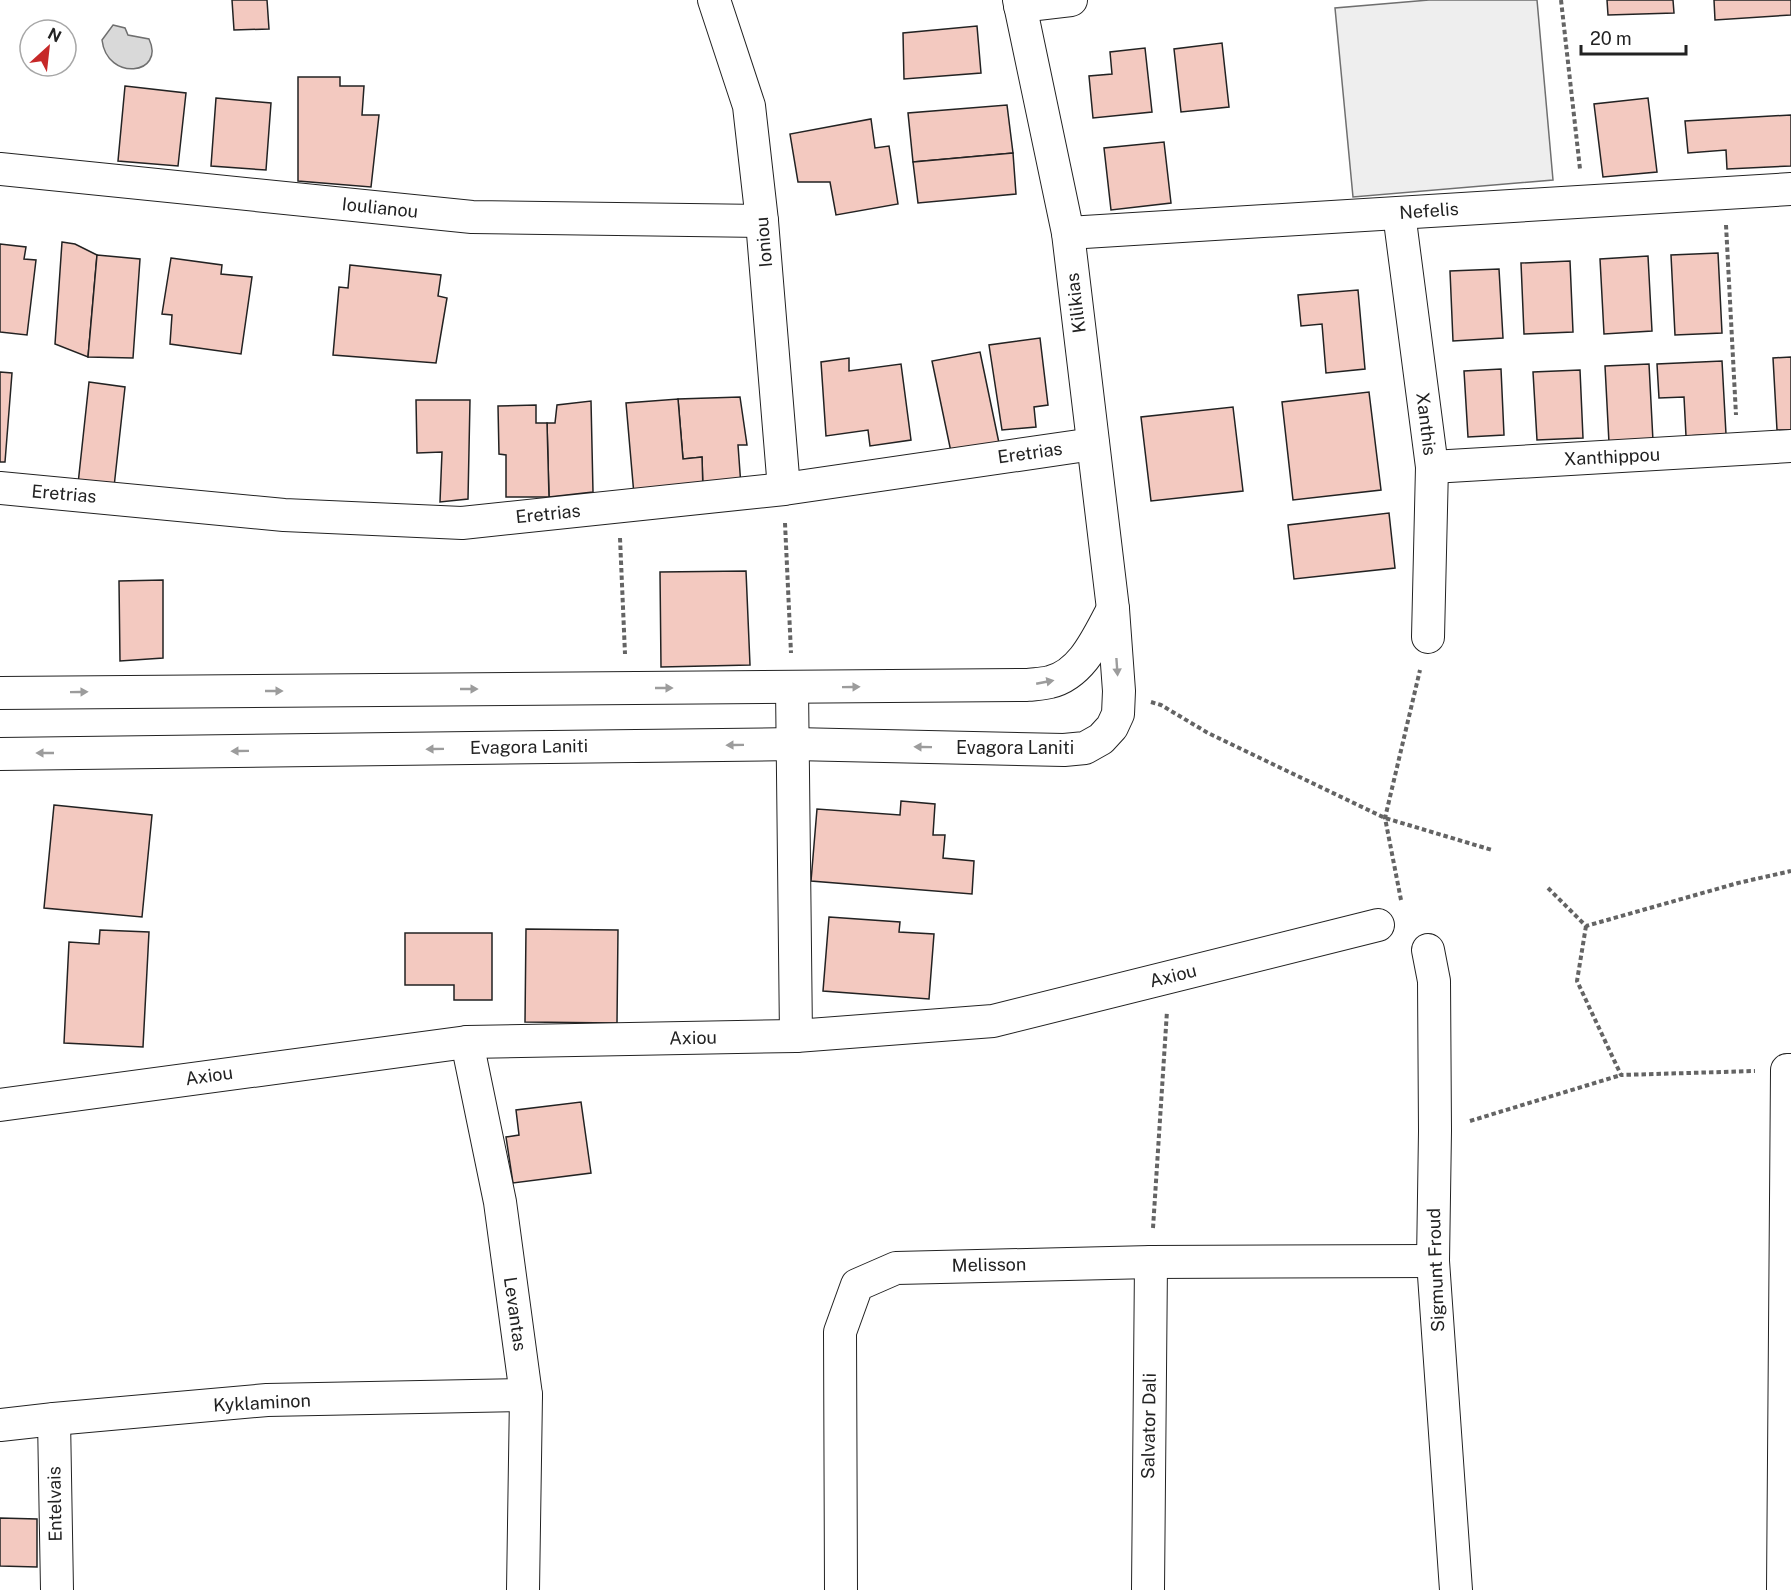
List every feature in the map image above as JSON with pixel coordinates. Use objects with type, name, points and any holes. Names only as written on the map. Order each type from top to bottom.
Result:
[{"type":"street","name":"Ioniou","points":[[714,0],[749,106],[762,221],[784,489]]},
{"type":"street","points":[[1020,3],[1071,0]]},
{"type":"street","name":"Kilikias","points":[[1020,3],[1068,233],[1113,609]]},
{"type":"street","name":"Ioulianou","points":[[0,169],[472,218],[762,221]]},
{"type":"street","name":"Nefelis","points":[[1068,233],[1791,189]]},
{"type":"street","name":"Xanthis","points":[[1399,213],[1432,467],[1428,637]]},
{"type":"street","name":"Eretrias","points":[[0,488],[284,515],[462,523],[784,489],[1093,444]]},
{"type":"street","name":"Xanthippou","points":[[1432,467],[1791,446]]},
{"type":"street","points":[[0,693],[1027,685],[1051,682],[1070,673],[1082,662],[1113,609]]},
{"type":"street","name":"Evagora Laniti","points":[[0,753],[794,744],[1064,750],[1085,748],[1101,739],[1112,727],[1118,714],[1119,691],[1113,609]]},
{"type":"street","points":[[792,687],[796,1036]]},
{"type":"street","name":"Axiou","points":[[0,1105],[467,1042],[796,1036],[993,1021],[1169,977],[1391,917]]},
{"type":"street","name":"Sigmunt Froud","points":[[1428,950],[1434,981],[1433,1261],[1456,1590]]},
{"type":"street","name":"Levantas","points":[[467,1042],[500,1202],[526,1395],[523,1590]]},
{"type":"street","points":[[1783,1590],[1789,1070]]},
{"type":"street","name":"Melisson","points":[[841,1590],[840,1332],[856,1285],[896,1268],[1151,1262],[1433,1261]]},
{"type":"street","name":"Salvator Dali","points":[[1148,1590],[1151,1262]]},
{"type":"street","name":"Kyklaminon","points":[[0,1425],[267,1400],[526,1395]]},
{"type":"street","name":"Entelvais","points":[[54,1419],[57,1590]]},
{"type":"path","points":[[1561,0],[1584,201]]},
{"type":"path","points":[[1724,193],[1738,449]]},
{"type":"path","points":[[784,489],[792,687]]},
{"type":"path","points":[[620,538],[625,663]]},
{"type":"path","points":[[1391,917],[1385,818],[1428,637]]},
{"type":"path","points":[[1119,691],[1161,705],[1208,733],[1385,818],[1492,849]]},
{"type":"path","points":[[1586,926],[1738,883],[1791,871]]},
{"type":"path","points":[[1548,888],[1586,926]]},
{"type":"path","points":[[1586,926],[1577,981],[1621,1075]]},
{"type":"path","points":[[1151,1262],[1169,977]]},
{"type":"path","points":[[1435,1131],[1621,1075],[1789,1070]]},
{"type":"shaded area","points":[[1429,0],[1537,0],[1553,180],[1353,197],[1335,8]]},
{"type":"shaded area","points":[[113,25],[125,28],[128,35],[149,39],[152,51],[150,60],[134,69],[124,68],[114,63],[106,53],[102,40]]},
{"type":"building","points":[[232,0],[267,0],[269,29],[234,30]]},
{"type":"building","points":[[1607,0],[1673,0],[1674,13],[1608,15]]},
{"type":"building","points":[[1714,0],[1791,0],[1791,15],[1715,20]]},
{"type":"building","points":[[977,26],[981,73],[904,79],[903,33]]},
{"type":"building","points":[[1222,43],[1229,107],[1181,112],[1174,49]]},
{"type":"building","points":[[1145,48],[1152,112],[1093,118],[1089,76],[1112,74],[1110,52]]},
{"type":"building","points":[[298,77],[340,77],[340,86],[364,86],[362,115],[379,115],[371,187],[298,181]]},
{"type":"building","points":[[125,86],[186,93],[178,166],[118,161]]},
{"type":"building","points":[[216,98],[271,103],[266,170],[211,166]]},
{"type":"building","points":[[1648,98],[1657,172],[1603,177],[1594,104]]},
{"type":"building","points":[[1007,105],[1013,153],[913,162],[908,113]]},
{"type":"building","points":[[1791,115],[1791,166],[1727,169],[1726,150],[1688,153],[1685,121]]},
{"type":"building","points":[[871,119],[875,148],[889,146],[898,204],[836,215],[830,182],[798,182],[790,134]]},
{"type":"building","points":[[1164,142],[1171,203],[1111,210],[1104,148]]},
{"type":"building","points":[[1013,153],[1016,194],[918,203],[913,162]]},
{"type":"building","points":[[62,242],[75,244],[97,255],[88,357],[55,344]]},
{"type":"building","points":[[0,244],[26,247],[24,259],[36,260],[27,335],[0,332]]},
{"type":"building","points":[[1718,253],[1722,333],[1675,335],[1671,255]]},
{"type":"building","points":[[97,255],[140,259],[133,358],[88,357]]},
{"type":"building","points":[[1648,256],[1652,331],[1604,334],[1600,259]]},
{"type":"building","points":[[171,258],[222,265],[221,274],[252,277],[241,354],[170,344],[172,315],[162,314]]},
{"type":"building","points":[[1570,261],[1573,332],[1524,334],[1521,263]]},
{"type":"building","points":[[350,265],[441,275],[438,296],[447,298],[436,363],[333,355],[339,287],[348,288]]},
{"type":"building","points":[[1499,269],[1503,338],[1453,341],[1450,271]]},
{"type":"building","points":[[1358,290],[1365,369],[1326,373],[1322,324],[1301,326],[1298,295]]},
{"type":"building","points":[[1040,338],[1048,405],[1034,407],[1036,427],[1002,430],[989,345]]},
{"type":"building","points":[[980,352],[999,443],[951,452],[932,361]]},
{"type":"building","points":[[1791,357],[1791,430],[1777,430],[1773,358]]},
{"type":"building","points":[[849,358],[849,371],[901,364],[911,440],[870,446],[868,430],[826,436],[821,362]]},
{"type":"building","points":[[1722,361],[1726,434],[1686,436],[1684,397],[1659,398],[1657,364]]},
{"type":"building","points":[[1649,364],[1653,441],[1609,443],[1605,366]]},
{"type":"building","points":[[1501,369],[1504,435],[1468,437],[1464,371]]},
{"type":"building","points":[[1580,370],[1583,438],[1537,440],[1533,372]]},
{"type":"building","points":[[0,372],[12,373],[5,462],[0,462]]},
{"type":"building","points":[[89,382],[125,387],[114,487],[78,484]]},
{"type":"building","points":[[1369,392],[1381,490],[1293,500],[1282,402]]},
{"type":"building","points":[[740,397],[747,445],[738,445],[741,486],[703,491],[702,457],[683,459],[678,399]]},
{"type":"building","points":[[678,399],[683,459],[702,457],[703,491],[634,495],[626,403]]},
{"type":"building","points":[[416,400],[470,400],[468,499],[440,502],[442,452],[417,453]]},
{"type":"building","points":[[591,401],[593,492],[549,497],[547,423],[555,423],[557,405]]},
{"type":"building","points":[[536,405],[536,423],[547,423],[549,497],[506,497],[506,455],[499,454],[498,406]]},
{"type":"building","points":[[1233,407],[1243,491],[1151,501],[1141,417]]},
{"type":"building","points":[[1389,513],[1395,568],[1294,579],[1288,525]]},
{"type":"building","points":[[746,571],[750,665],[661,667],[660,572]]},
{"type":"building","points":[[163,580],[163,658],[120,661],[119,581]]},
{"type":"building","points":[[901,801],[935,804],[933,835],[945,835],[943,858],[974,861],[972,894],[811,881],[817,809],[900,815]]},
{"type":"building","points":[[54,805],[152,815],[142,917],[44,908]]},
{"type":"building","points":[[829,917],[900,922],[899,932],[934,934],[929,999],[823,991]]},
{"type":"building","points":[[526,929],[618,930],[617,1023],[525,1022]]},
{"type":"building","points":[[100,930],[149,932],[143,1047],[64,1043],[69,942],[99,944]]},
{"type":"building","points":[[405,933],[492,933],[492,1000],[454,1000],[454,985],[405,985]]},
{"type":"building","points":[[581,1102],[591,1173],[513,1183],[506,1137],[519,1135],[516,1110]]},
{"type":"building","points":[[0,1518],[37,1519],[37,1567],[0,1566]]}]
